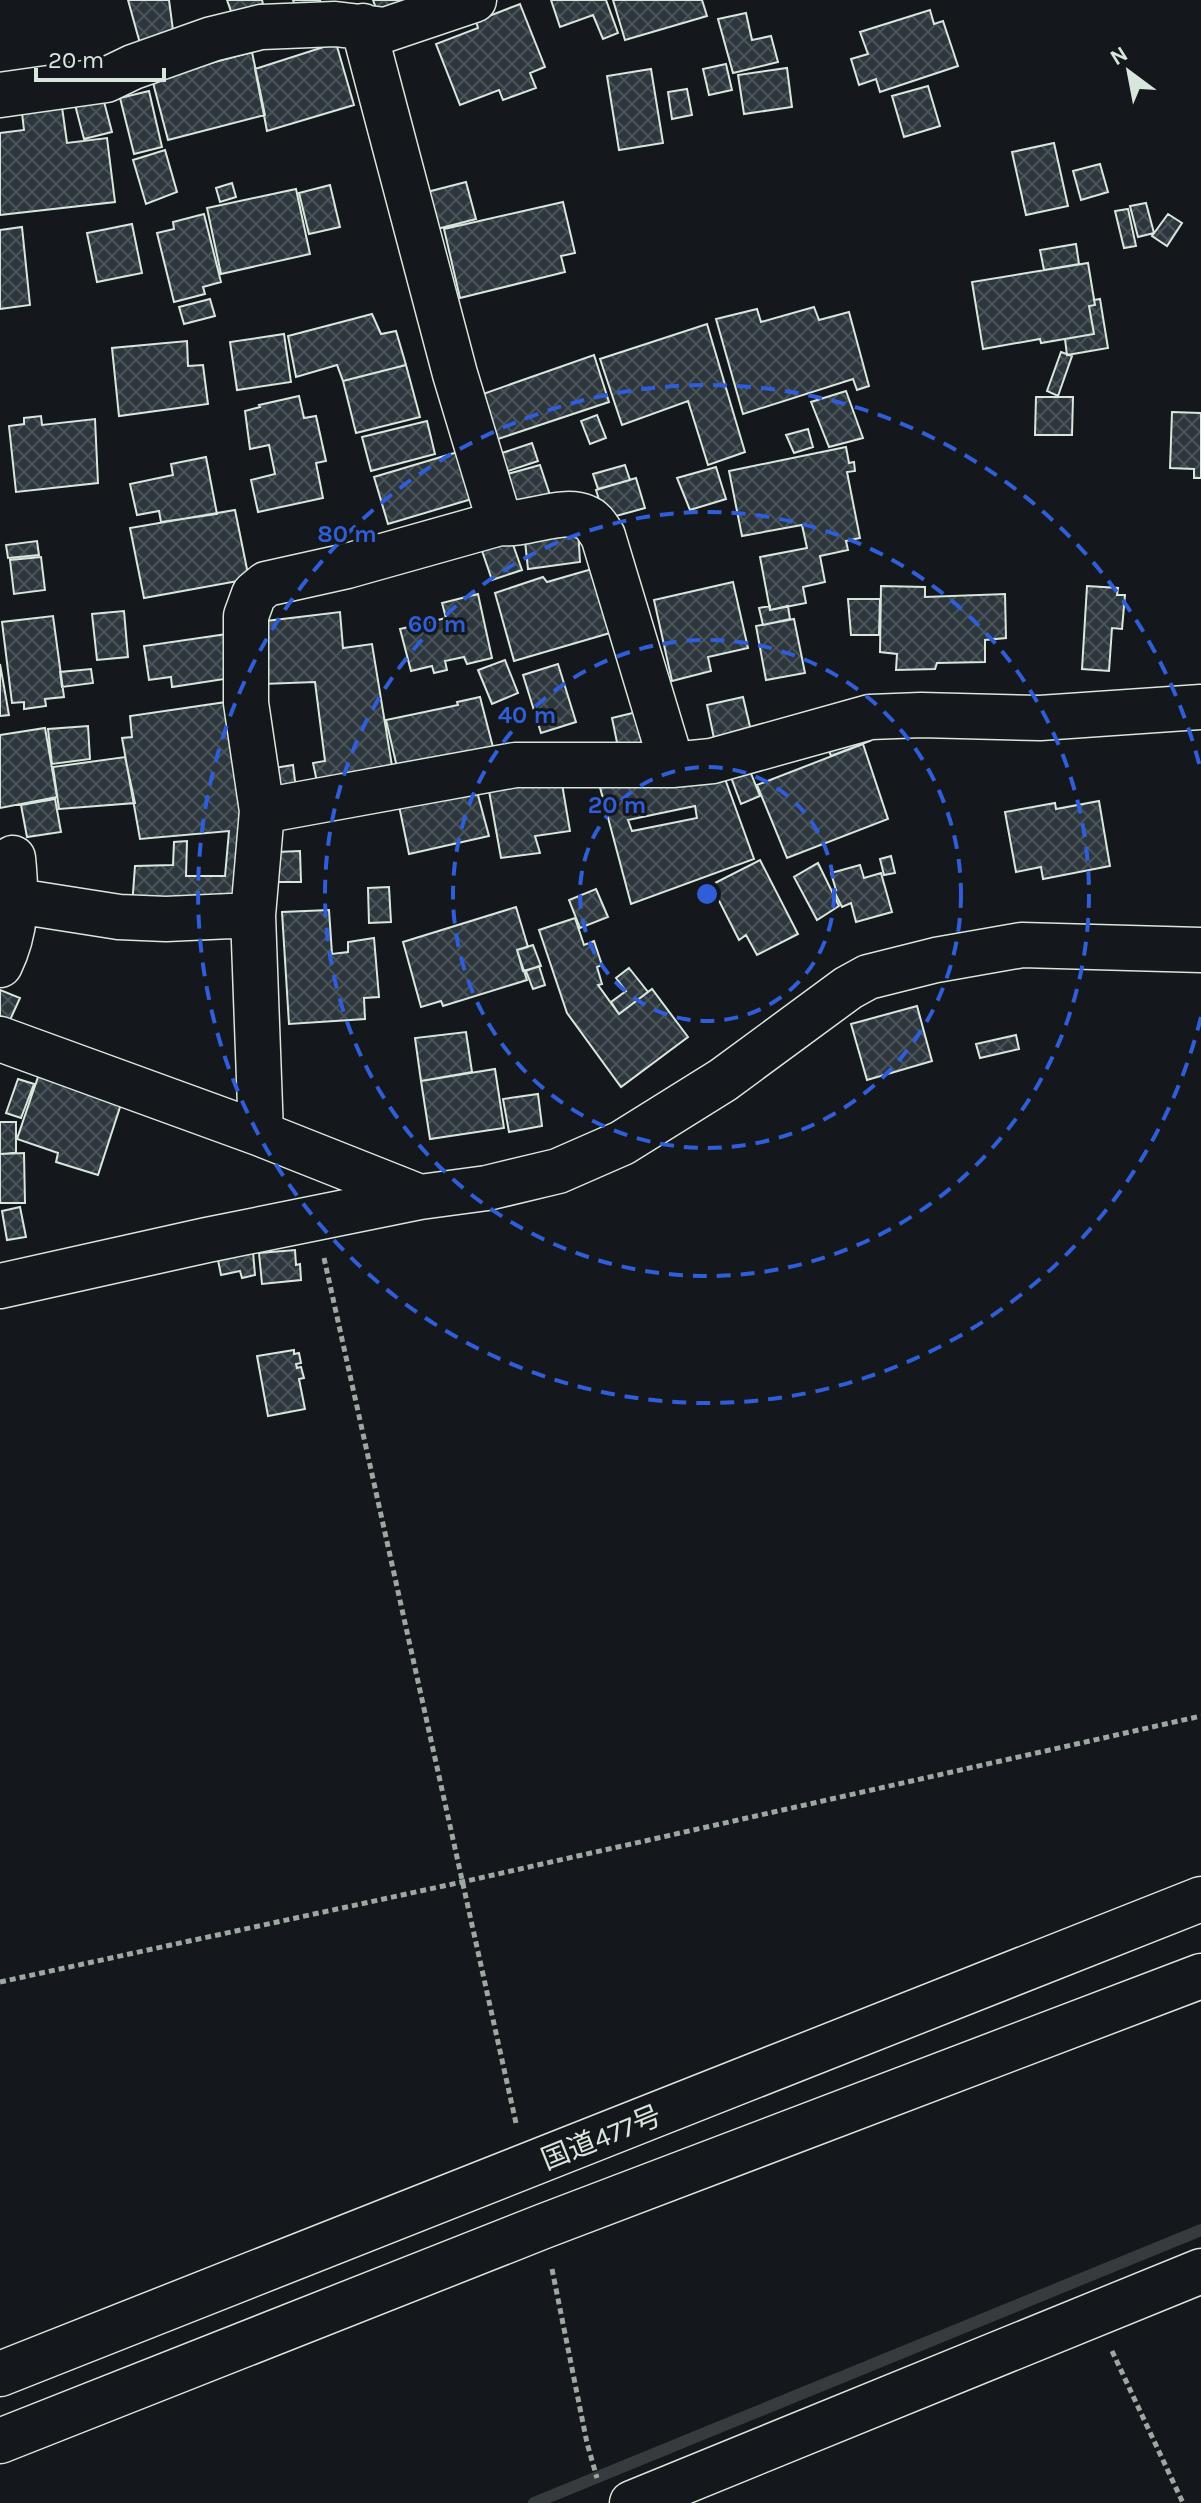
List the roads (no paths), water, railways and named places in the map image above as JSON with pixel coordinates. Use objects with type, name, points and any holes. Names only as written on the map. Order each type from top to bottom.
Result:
[{"type":"main road","points":[[0,95],[106,80],[212,39],[261,27],[335,24],[363,18],[385,30],[474,0]]},
{"type":"main road","points":[[363,18],[455,374],[500,523]]},
{"type":"main road","points":[[261,1134],[253,915],[262,811],[246,703],[246,616],[254,594],[266,584],[347,566],[500,523],[514,525],[565,515],[585,516],[603,536],[672,765]]},
{"type":"main road","points":[[262,811],[515,765],[672,765],[712,761],[870,717],[1040,718],[1201,707]]},
{"type":"main road","points":[[0,965],[10,945],[17,901],[13,858]]},
{"type":"main road","points":[[17,901],[119,917],[166,919],[253,915]]},
{"type":"main road","points":[[0,1286],[315,1218],[420,1197],[487,1188],[558,1171],[622,1143],[723,1080],[848,988],[868,977],[936,960],[1022,945],[1201,950]]},
{"type":"main road","points":[[0,1039],[261,1134],[420,1197]]},
{"type":"main road","name":"国道477号","points":[[0,2374],[1201,1899]]},
{"type":"main road","points":[[0,2441],[544,2226],[1201,1976]]},
{"type":"main road","points":[[632,2503],[1201,2271]]},
{"type":"waterway","points":[[534,2503],[1201,2230]]}]
